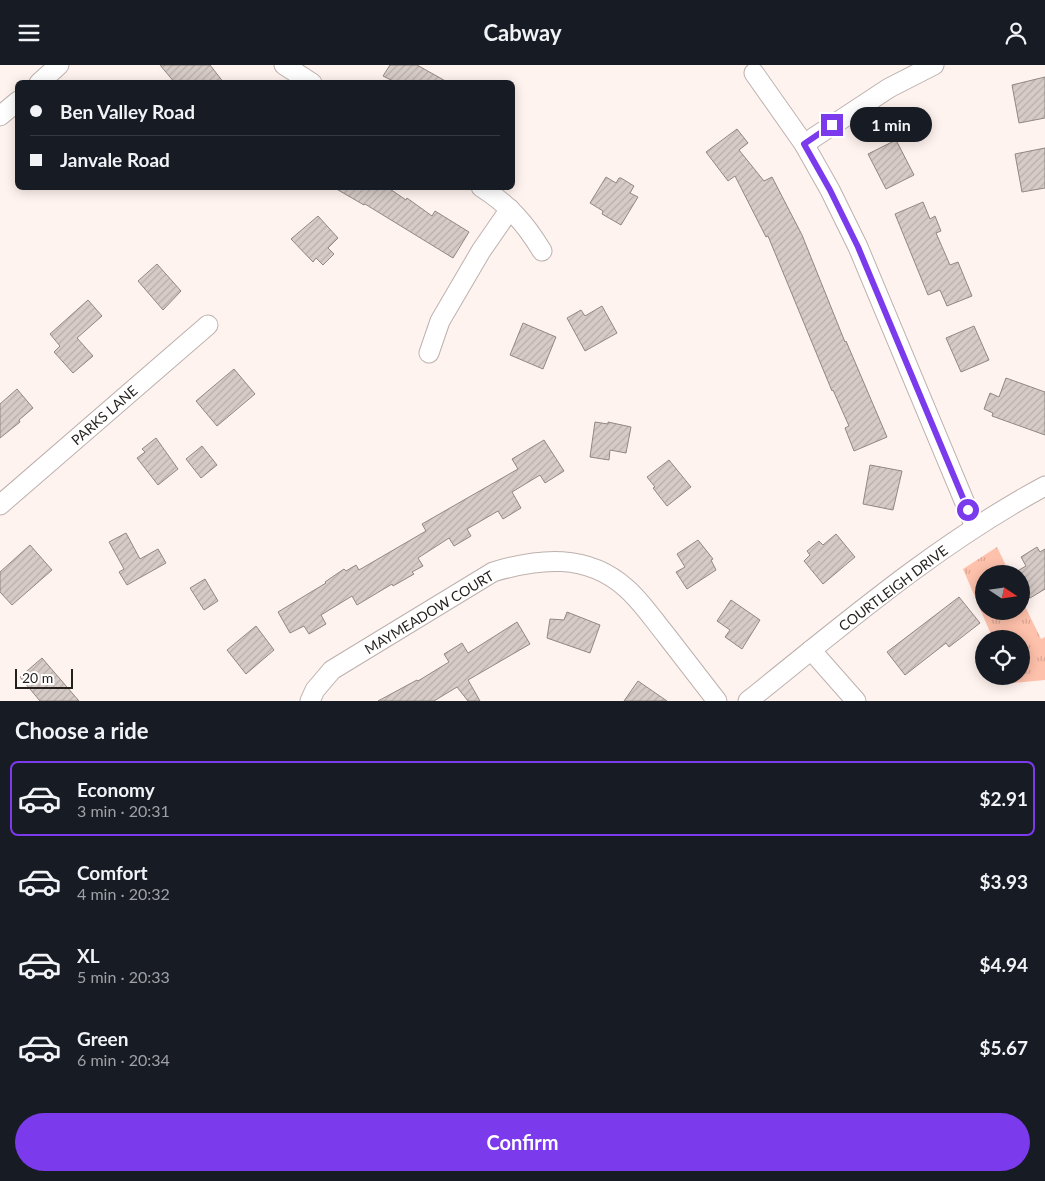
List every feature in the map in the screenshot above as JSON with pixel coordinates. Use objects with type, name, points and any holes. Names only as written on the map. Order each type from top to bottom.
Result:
[{"type":"street","points":[[42,80],[59,65]]},
{"type":"street","points":[[284,65],[307,80]]},
{"type":"street","points":[[804,144],[889,88],[934,65]]},
{"type":"street","points":[[754,73],[804,144],[830,190],[858,247],[975,527]]},
{"type":"street","points":[[0,116],[15,104]]},
{"type":"street","points":[[485,190],[510,209],[529,230],[542,251]]},
{"type":"street","points":[[429,353],[433,337],[444,314],[486,243],[510,209]]},
{"type":"street","name":"PARKS LANE","points":[[0,505],[208,325]]},
{"type":"street","name":"COURTLEIGH DRIVE","points":[[748,701],[902,579],[975,527],[1045,486]]},
{"type":"street","name":"MAYMEADOW COURT","points":[[310,701],[315,690],[332,670],[493,572],[518,564],[551,560],[583,565],[606,574],[626,588],[648,612],[717,701]]},
{"type":"street","points":[[811,650],[856,701]]},
{"type":"green space","points":[[997,547],[1006,565],[975,565],[975,597],[963,569]]},
{"type":"green space","points":[[1030,616],[1041,639],[1045,637],[1045,680],[1030,681],[1030,630],[989,630],[985,620],[1030,620]]},
{"type":"building","points":[[160,65],[210,65],[222,80],[172,80]]},
{"type":"building","points":[[390,65],[417,65],[444,80],[391,80],[383,76]]},
{"type":"building","points":[[1045,77],[1045,118],[1019,123],[1012,85]]},
{"type":"building","points":[[737,129],[748,143],[739,150],[764,181],[772,177],[802,235],[845,342],[887,437],[854,451],[845,428],[849,426],[832,391],[768,236],[766,237],[735,176],[728,181],[706,152]]},
{"type":"building","points":[[896,140],[914,175],[886,189],[868,154]]},
{"type":"building","points":[[1045,148],[1045,188],[1022,192],[1015,154]]},
{"type":"building","points":[[606,177],[616,183],[621,178],[634,186],[630,193],[638,197],[621,225],[602,214],[603,211],[590,203]]},
{"type":"building","points":[[338,190],[391,190],[406,200],[407,198],[432,216],[435,211],[469,232],[453,258]]},
{"type":"building","points":[[923,202],[930,219],[935,216],[941,231],[936,233],[950,265],[958,262],[972,296],[947,306],[940,290],[928,295],[895,214]]},
{"type":"building","points":[[318,216],[338,238],[328,248],[334,254],[323,265],[316,258],[313,262],[291,239]]},
{"type":"building","points":[[157,264],[181,291],[163,310],[138,281]]},
{"type":"building","points":[[88,300],[102,316],[77,338],[93,356],[73,373],[54,352],[60,346],[50,334]]},
{"type":"building","points":[[602,306],[617,333],[585,351],[567,318],[581,310],[585,316]]},
{"type":"building","points":[[523,323],[556,337],[543,369],[510,355]]},
{"type":"building","points":[[974,326],[989,360],[961,372],[946,338]]},
{"type":"building","points":[[234,369],[255,394],[217,426],[196,401]]},
{"type":"building","points":[[1006,378],[1045,392],[1045,435],[992,416],[993,413],[984,409],[990,393],[999,397]]},
{"type":"building","points":[[17,389],[33,408],[19,420],[20,422],[0,438],[0,404]]},
{"type":"building","points":[[595,422],[608,424],[608,422],[631,427],[626,453],[610,450],[609,460],[590,457]]},
{"type":"building","points":[[156,438],[178,469],[158,485],[137,458],[145,452],[142,449]]},
{"type":"building","points":[[544,440],[564,471],[545,483],[540,475],[512,492],[521,508],[503,519],[498,511],[467,529],[471,536],[454,546],[449,538],[418,558],[423,566],[412,572],[414,574],[393,586],[392,584],[357,605],[352,596],[321,615],[326,624],[309,634],[304,626],[290,633],[278,612],[326,583],[344,569],[346,571],[356,565],[359,570],[426,531],[422,524],[518,469],[512,459]]},
{"type":"building","points":[[202,446],[217,465],[201,478],[186,459]]},
{"type":"building","points":[[669,460],[691,487],[667,506],[647,477]]},
{"type":"building","points":[[870,465],[902,471],[893,510],[863,504]]},
{"type":"building","points":[[126,533],[140,559],[158,549],[166,563],[127,585],[119,572],[124,569],[109,542]]},
{"type":"building","points":[[836,534],[855,557],[823,584],[804,561],[810,555],[807,551],[819,541],[823,545]]},
{"type":"building","points":[[698,540],[713,559],[711,560],[716,570],[687,589],[676,572],[685,567],[677,554]]},
{"type":"building","points":[[30,545],[52,570],[12,605],[0,592],[0,572]]},
{"type":"building","points":[[1037,547],[1040,552],[1045,549],[1045,589],[1030,598],[1030,565],[1025,565],[1021,557]]},
{"type":"building","points":[[205,579],[218,601],[204,610],[190,588]]},
{"type":"building","points":[[959,597],[975,617],[975,620],[980,623],[949,647],[946,643],[905,675],[887,652]]},
{"type":"building","points":[[731,600],[760,620],[742,649],[725,637],[730,630],[717,621]]},
{"type":"building","points":[[567,612],[600,625],[590,653],[547,638],[550,619],[564,620]]},
{"type":"building","points":[[517,622],[530,644],[468,680],[480,701],[468,701],[457,687],[434,701],[378,701],[418,681],[449,662],[444,654],[462,643],[468,653]]},
{"type":"building","points":[[256,626],[274,650],[246,674],[227,650]]},
{"type":"building","points":[[42,658],[79,701],[40,701],[20,677]]},
{"type":"building","points":[[638,681],[667,701],[624,701]]},
{"type":"route","points":[[832,125],[804,144],[830,190],[858,247],[968,510]]}]
